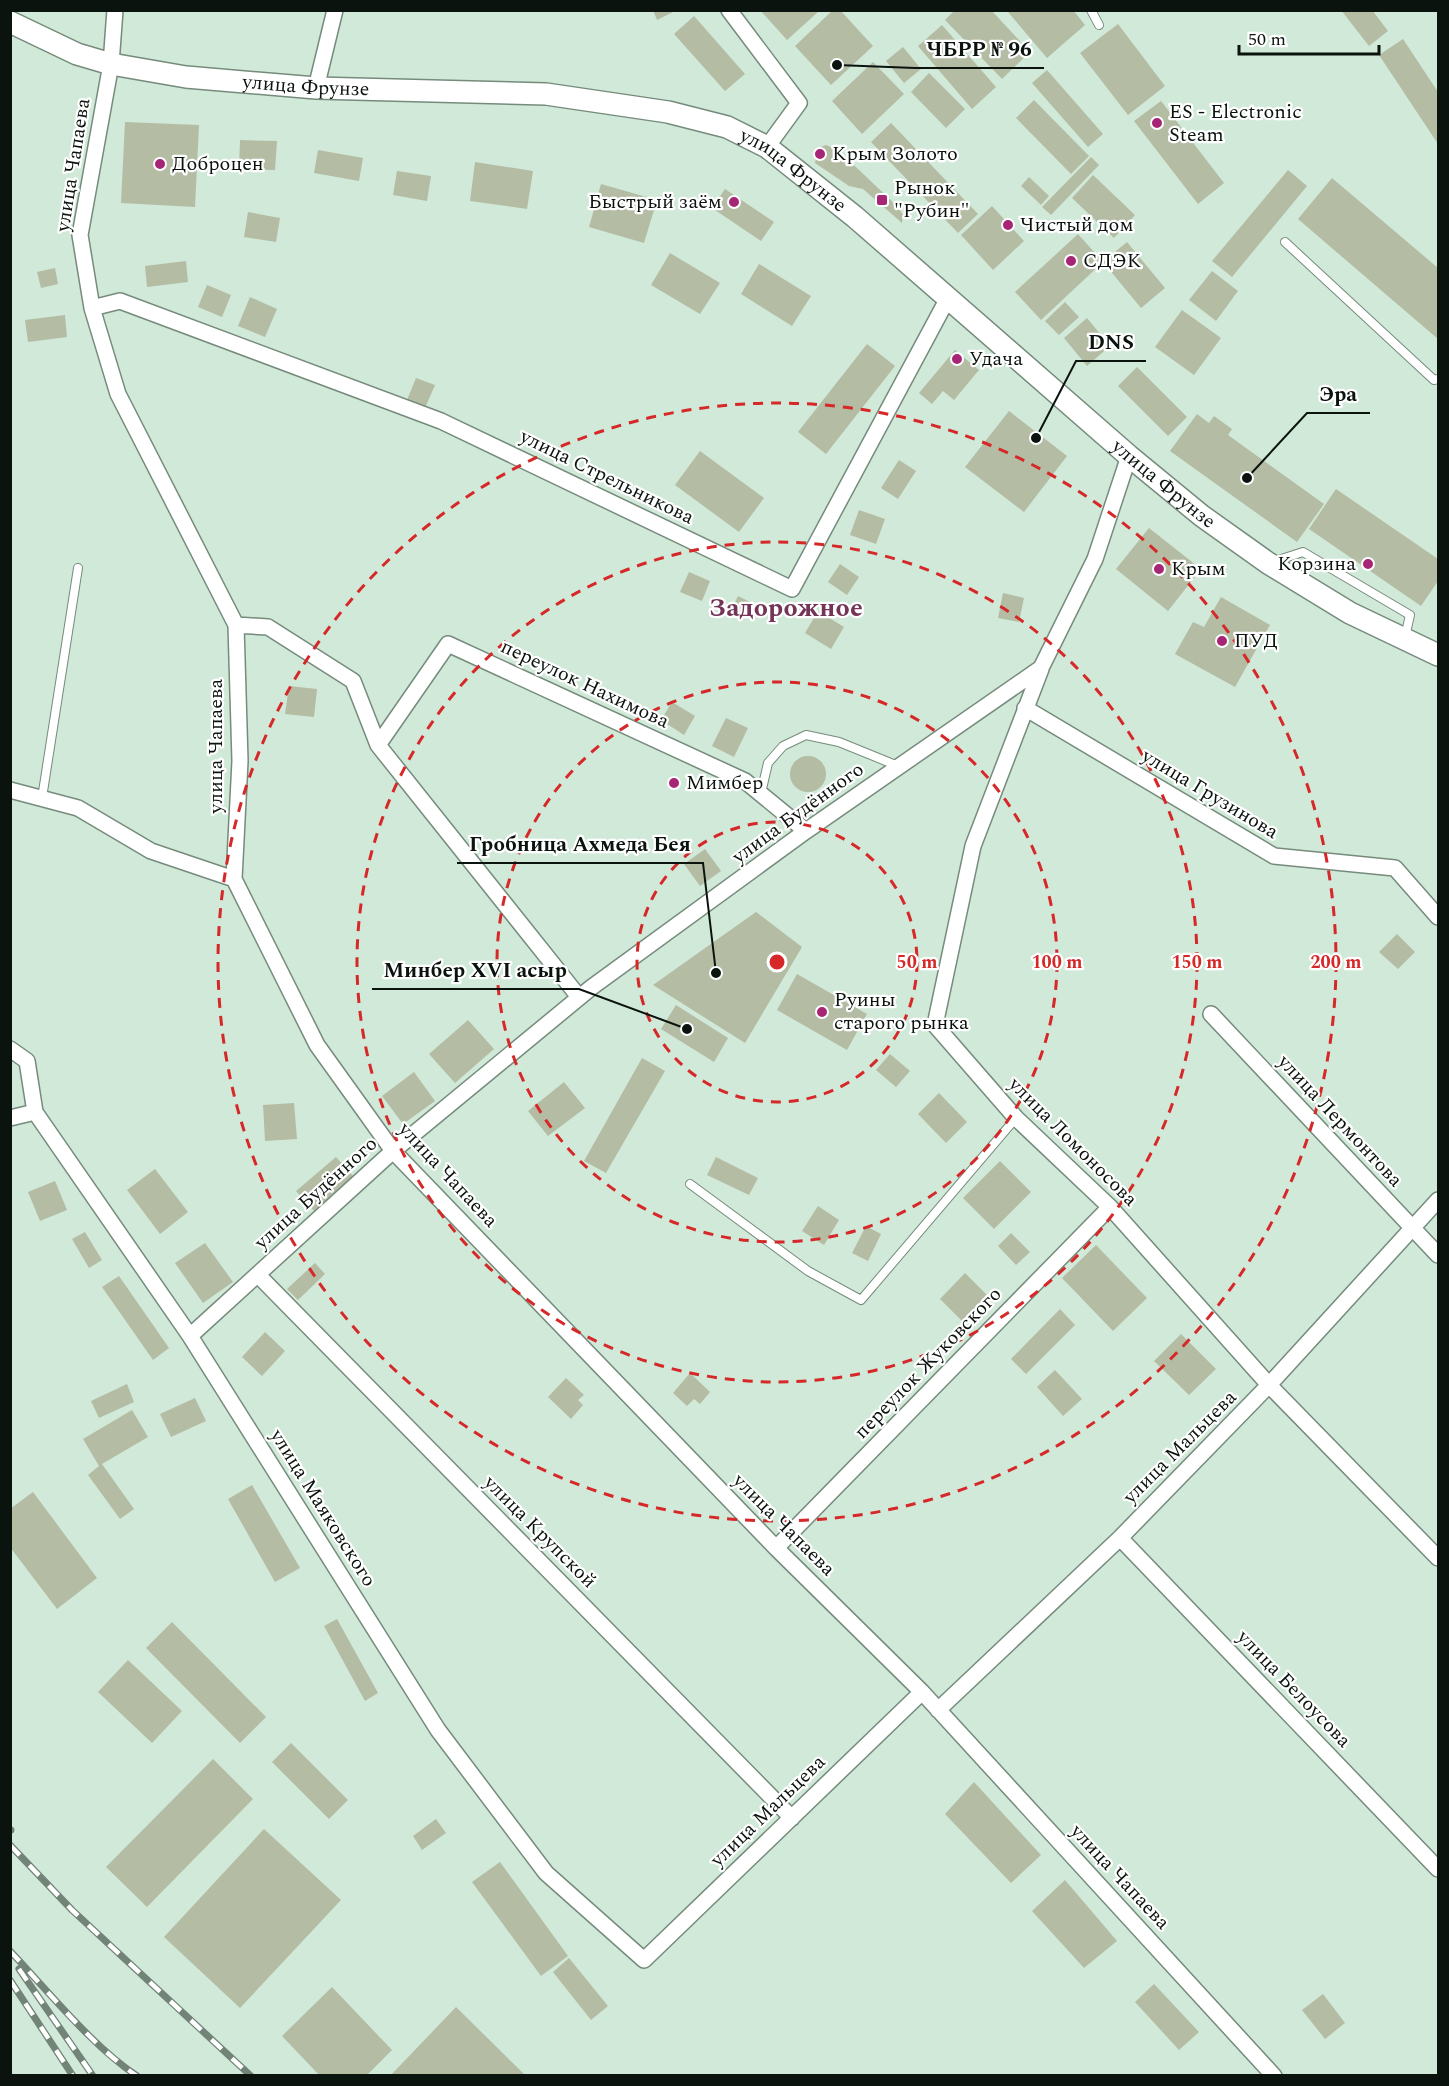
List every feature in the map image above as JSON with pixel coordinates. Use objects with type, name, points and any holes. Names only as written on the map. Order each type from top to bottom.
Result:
[{"type":"main road","name":"улица Фрунзе","points":[[10,22],[77,54],[111,64],[186,77],[316,88],[546,94],[668,112],[727,127],[766,147],[855,217],[1129,456],[1202,516],[1268,563],[1350,613],[1438,655]]},
{"type":"street","name":"улица Чапаева","points":[[114,10],[111,64],[80,235],[92,308],[118,394],[236,625],[240,762],[234,879],[317,1046],[393,1151],[776,1548],[922,1692],[1274,2076]]},
{"type":"street","points":[[316,88],[335,10]]},
{"type":"street","points":[[729,10],[799,103],[766,147]]},
{"type":"street","name":"улица Стрельникова","points":[[92,308],[120,301],[441,420],[792,589],[948,298]]},
{"type":"street","name":"улица Будённого","points":[[190,1336],[393,1151],[579,997],[806,831],[1041,668],[1095,559],[1129,456]]},
{"type":"street","points":[[236,625],[268,627],[353,681],[378,745],[579,997]]},
{"type":"street","name":"переулок Нахимова","points":[[378,745],[448,644],[745,781],[806,831]]},
{"type":"street","name":"улица Ломоносова","points":[[1041,668],[973,846],[935,1025],[1016,1118],[1110,1207],[1269,1385],[1438,1558]]},
{"type":"street","name":"улица Грузинова","points":[[1025,708],[1274,856],[1395,868],[1438,917]]},
{"type":"street","points":[[10,790],[78,808],[151,851],[234,879]]},
{"type":"street","name":"улица Лермонтова","points":[[1211,1014],[1438,1255]]},
{"type":"street","name":"улица Маяковского","points":[[10,1048],[27,1061],[35,1112],[190,1336],[438,1730],[546,1873],[644,1960]]},
{"type":"street","points":[[10,1118],[35,1112]]},
{"type":"street","name":"улица Мальцева","points":[[938,1710],[1120,1538],[1269,1385],[1438,1200]]},
{"type":"street","name":"переулок Жуковского","points":[[776,1548],[1110,1207]]},
{"type":"street","name":"улица Крупской","points":[[258,1275],[792,1818]]},
{"type":"street","name":"улица Белоусова","points":[[1120,1538],[1438,1869]]},
{"type":"street","name":"улица Мальцева","points":[[644,1960],[922,1692]]},
{"type":"lane","points":[[1091,10],[1099,25]]},
{"type":"lane","points":[[1285,242],[1434,380],[1438,379]]},
{"type":"lane","points":[[1268,563],[1303,552],[1410,615],[1405,639]]},
{"type":"lane","points":[[42,798],[78,568]]},
{"type":"lane","points":[[761,794],[768,763],[783,746],[806,735],[839,742],[900,767]]},
{"type":"lane","points":[[690,1184],[808,1271],[861,1300],[1016,1118]]},
{"type":"building","points":[[653,10],[677,10],[657,20]]},
{"type":"building","points":[[760,10],[816,10],[818,12],[787,40]]},
{"type":"building","points":[[833,10],[840,10],[873,46],[831,85],[795,46]]},
{"type":"building","points":[[955,10],[991,10],[1030,52],[1002,79],[945,20]]},
{"type":"building","points":[[1010,10],[1073,10],[1085,25],[1047,58],[1008,12]]},
{"type":"building","points":[[1341,10],[1372,10],[1388,31],[1369,46]]},
{"type":"building","points":[[694,16],[745,74],[725,91],[674,34]]},
{"type":"building","points":[[1118,24],[1165,86],[1128,115],[1080,53]]},
{"type":"building","points":[[942,25],[996,87],[972,109],[918,46]]},
{"type":"building","points":[[1403,39],[1438,92],[1438,144],[1379,55]]},
{"type":"building","points":[[903,47],[921,69],[904,83],[886,61]]},
{"type":"building","points":[[873,62],[904,94],[862,134],[832,101]]},
{"type":"building","points":[[1047,70],[1103,134],[1088,147],[1032,83]]},
{"type":"building","points":[[929,73],[965,109],[946,128],[911,92]]},
{"type":"building","points":[[1034,100],[1089,156],[1071,174],[1016,118]]},
{"type":"building","points":[[1161,101],[1224,183],[1198,204],[1134,121]]},
{"type":"building","name":"Доброцен","points":[[125,122],[199,125],[195,207],[121,203]]},
{"type":"building","points":[[891,123],[978,214],[958,233],[871,142]]},
{"type":"building","points":[[240,140],[277,141],[275,170],[239,169]]},
{"type":"building","points":[[826,145],[838,150],[898,207],[903,215],[902,223],[863,189],[849,186],[815,163],[818,148]]},
{"type":"building","points":[[318,150],[363,158],[359,181],[314,173]]},
{"type":"building","points":[[1091,157],[1099,165],[1051,215],[1042,207]]},
{"type":"building","points":[[475,162],[533,171],[527,209],[470,201]]},
{"type":"building","points":[[1288,170],[1307,186],[1232,277],[1212,261]]},
{"type":"building","points":[[397,171],[431,176],[427,201],[393,195]]},
{"type":"building","points":[[1093,175],[1135,215],[1114,238],[1072,198]]},
{"type":"building","points":[[1029,177],[1049,196],[1041,205],[1021,186]]},
{"type":"building","points":[[1332,178],[1438,268],[1438,339],[1298,219]]},
{"type":"building","points":[[601,184],[657,200],[644,243],[589,227]]},
{"type":"building","points":[[725,189],[774,222],[761,241],[712,208]]},
{"type":"building","points":[[992,206],[1024,241],[993,270],[961,235]]},
{"type":"building","points":[[248,212],[280,218],[276,242],[244,237]]},
{"type":"building","points":[[1078,234],[1103,262],[1041,320],[1015,292]]},
{"type":"building","points":[[1127,242],[1165,288],[1141,308],[1103,262]]},
{"type":"building","points":[[670,253],[720,283],[700,314],[651,285]]},
{"type":"building","points":[[186,261],[188,282],[147,287],[145,266]]},
{"type":"building","points":[[759,264],[811,296],[792,326],[741,294]]},
{"type":"building","points":[[55,268],[58,284],[41,288],[37,272]]},
{"type":"building","points":[[1212,271],[1238,291],[1216,321],[1189,300]]},
{"type":"building","points":[[207,285],[231,295],[222,317],[198,307]]},
{"type":"building","points":[[250,297],[277,309],[265,337],[238,326]]},
{"type":"building","points":[[1065,302],[1079,317],[1059,335],[1045,321]]},
{"type":"building","points":[[1182,310],[1221,338],[1194,375],[1155,347]]},
{"type":"building","points":[[65,315],[67,337],[28,342],[25,320]]},
{"type":"building","points":[[1087,318],[1110,346],[1087,366],[1064,338]]},
{"type":"building","points":[[867,344],[895,366],[826,454],[798,432]]},
{"type":"building","points":[[955,350],[979,370],[954,400],[943,391],[932,404],[919,393]]},
{"type":"building","points":[[1137,367],[1187,417],[1168,436],[1118,386]]},
{"type":"building","points":[[416,378],[435,385],[425,408],[407,400]]},
{"type":"building","points":[[1009,411],[1067,456],[1024,512],[965,467]]},
{"type":"building","points":[[1197,414],[1209,423],[1214,416],[1232,429],[1228,435],[1324,504],[1297,542],[1170,451]]},
{"type":"building","points":[[700,451],[764,498],[739,532],[675,485]]},
{"type":"building","points":[[899,460],[916,471],[898,499],[881,488]]},
{"type":"building","points":[[1336,489],[1438,559],[1438,581],[1421,606],[1309,529]]},
{"type":"building","points":[[859,510],[885,519],[876,544],[850,535]]},
{"type":"building","name":"Крым","points":[[1149,528],[1201,569],[1168,611],[1116,569]]},
{"type":"building","points":[[840,564],[859,577],[847,595],[828,582]]},
{"type":"building","points":[[689,572],[710,581],[702,601],[680,592]]},
{"type":"building","points":[[1003,593],[1024,598],[1019,622],[998,618]]},
{"type":"building","points":[[738,596],[756,605],[749,618],[732,609]]},
{"type":"building","name":"ПУД","points":[[1221,597],[1270,625],[1235,687],[1175,654],[1193,622],[1204,627]]},
{"type":"building","points":[[818,611],[844,627],[831,649],[805,633]]},
{"type":"building","points":[[289,686],[317,689],[314,717],[285,714]]},
{"type":"building","points":[[672,702],[695,716],[684,735],[661,720]]},
{"type":"building","points":[[726,718],[748,728],[734,757],[712,746]]},
{"type":"building","points":[[808,756],[820,762],[826,774],[820,786],[808,792],[796,786],[790,774],[796,762]]},
{"type":"building","points":[[705,849],[721,871],[700,886],[684,864]]},
{"type":"building","points":[[756,912],[802,947],[745,1043],[653,985]]},
{"type":"building","points":[[1397,934],[1415,952],[1398,969],[1379,952]]},
{"type":"building","name":"Руины старого рынка","points":[[797,974],[867,1014],[847,1050],[777,1010]]},
{"type":"building","points":[[676,1005],[728,1038],[714,1062],[661,1029]]},
{"type":"building","points":[[468,1020],[494,1049],[455,1083],[429,1054]]},
{"type":"building","points":[[890,1054],[910,1071],[896,1087],[876,1070]]},
{"type":"building","points":[[642,1058],[665,1071],[606,1173],[584,1161]]},
{"type":"building","points":[[414,1072],[435,1101],[403,1124],[382,1096]]},
{"type":"building","points":[[564,1082],[585,1108],[548,1136],[528,1111]]},
{"type":"building","points":[[939,1093],[967,1122],[946,1143],[918,1114]]},
{"type":"building","points":[[294,1103],[297,1139],[265,1141],[263,1105]]},
{"type":"building","points":[[336,1157],[353,1176],[314,1211],[296,1191]]},
{"type":"building","points":[[716,1157],[758,1178],[749,1195],[707,1175]]},
{"type":"building","points":[[1000,1161],[1031,1192],[994,1229],[963,1198]]},
{"type":"building","points":[[155,1169],[188,1212],[160,1234],[127,1190]]},
{"type":"building","points":[[55,1181],[67,1210],[40,1221],[28,1192]]},
{"type":"building","points":[[818,1206],[839,1220],[824,1245],[802,1231]]},
{"type":"building","points":[[866,1226],[881,1234],[868,1261],[852,1253]]},
{"type":"building","points":[[85,1232],[102,1260],[89,1268],[72,1239]]},
{"type":"building","points":[[1011,1233],[1030,1252],[1016,1265],[998,1246]]},
{"type":"building","points":[[205,1243],[233,1282],[203,1303],[175,1263]]},
{"type":"building","points":[[1096,1245],[1147,1298],[1113,1331],[1062,1278]]},
{"type":"building","points":[[315,1263],[325,1274],[298,1300],[287,1289]]},
{"type":"building","points":[[965,1273],[987,1295],[962,1321],[940,1299]]},
{"type":"building","points":[[119,1276],[169,1348],[153,1360],[102,1287]]},
{"type":"building","points":[[1060,1309],[1075,1325],[1026,1374],[1011,1359]]},
{"type":"building","points":[[265,1332],[285,1351],[262,1376],[242,1357]]},
{"type":"building","points":[[1181,1334],[1216,1369],[1189,1395],[1154,1361]]},
{"type":"building","points":[[1055,1370],[1082,1399],[1063,1416],[1037,1387]]},
{"type":"building","points":[[690,1373],[710,1392],[700,1404],[694,1399],[687,1406],[673,1393]]},
{"type":"building","points":[[566,1378],[584,1395],[578,1400],[583,1405],[571,1419],[548,1397]]},
{"type":"building","points":[[127,1384],[134,1402],[99,1418],[91,1401]]},
{"type":"building","points":[[195,1398],[206,1421],[171,1437],[160,1414]]},
{"type":"building","points":[[132,1410],[148,1437],[102,1464],[134,1509],[120,1519],[88,1475],[99,1466],[83,1439]]},
{"type":"building","points":[[252,1485],[300,1568],[275,1582],[228,1499]]},
{"type":"building","points":[[33,1492],[97,1578],[57,1609],[10,1547],[10,1509]]},
{"type":"building","points":[[337,1619],[378,1693],[365,1701],[324,1626]]},
{"type":"building","points":[[172,1622],[266,1717],[240,1743],[146,1648]]},
{"type":"building","points":[[128,1660],[182,1711],[152,1743],[98,1692]]},
{"type":"building","points":[[291,1743],[348,1800],[329,1819],[272,1762]]},
{"type":"building","points":[[213,1759],[253,1799],[147,1907],[106,1867]]},
{"type":"building","points":[[974,1782],[1041,1855],[1011,1883],[945,1814]]},
{"type":"building","points":[[436,1819],[446,1833],[422,1850],[413,1836]]},
{"type":"building","points":[[264,1829],[341,1900],[240,2008],[164,1937]]},
{"type":"building","points":[[500,1862],[568,1956],[541,1976],[472,1882]]},
{"type":"building","points":[[1065,1880],[1117,1941],[1084,1968],[1032,1911]]},
{"type":"building","points":[[569,1958],[608,2006],[591,2020],[553,1972]]},
{"type":"building","points":[[1154,1984],[1199,2032],[1179,2050],[1135,2002]]},
{"type":"building","points":[[332,1987],[392,2050],[366,2076],[320,2076],[282,2036]]},
{"type":"building","points":[[1323,1994],[1345,2023],[1325,2039],[1302,2010]]},
{"type":"building","points":[[456,2007],[526,2076],[390,2076]]},
{"type":"railway","points":[[10,1845],[72,1910],[251,2076]]},
{"type":"railway","points":[[10,1951],[87,2034],[137,2076]]},
{"type":"railway","points":[[19,1969],[93,2076]]},
{"type":"railway","points":[[10,1980],[73,2076]]},
{"type":"place","name":"ЧБРР № 96","points":[[837,65]]},
{"type":"place","name":"ES - Electronic Steam","points":[[1157,123]]},
{"type":"place","name":"Крым Золото","points":[[820,154]]},
{"type":"place","name":"Доброцен","points":[[160,164]]},
{"type":"place","name":"Рынок \"Рубин\"","points":[[882,200]]},
{"type":"place","name":"Быстрый заём","points":[[734,202]]},
{"type":"place","name":"Чистый дом","points":[[1008,225]]},
{"type":"place","name":"СДЭК","points":[[1071,261]]},
{"type":"place","name":"Удача","points":[[957,359]]},
{"type":"place","name":"DNS","points":[[1036,438]]},
{"type":"place","name":"Эра","points":[[1247,478]]},
{"type":"place","name":"Корзина","points":[[1368,564]]},
{"type":"place","name":"Крым","points":[[1159,569]]},
{"type":"place","name":"ПУД","points":[[1222,641]]},
{"type":"place","name":"Мимбер","points":[[674,783]]},
{"type":"place","name":"Гробница Ахмеда Бея","points":[[716,973]]},
{"type":"place","name":"Руины старого рынка","points":[[822,1012]]},
{"type":"place","name":"Минбер XVI асыр","points":[[687,1029]]},
{"type":"district","name":"Задорожное","points":[[786,608]]}]
